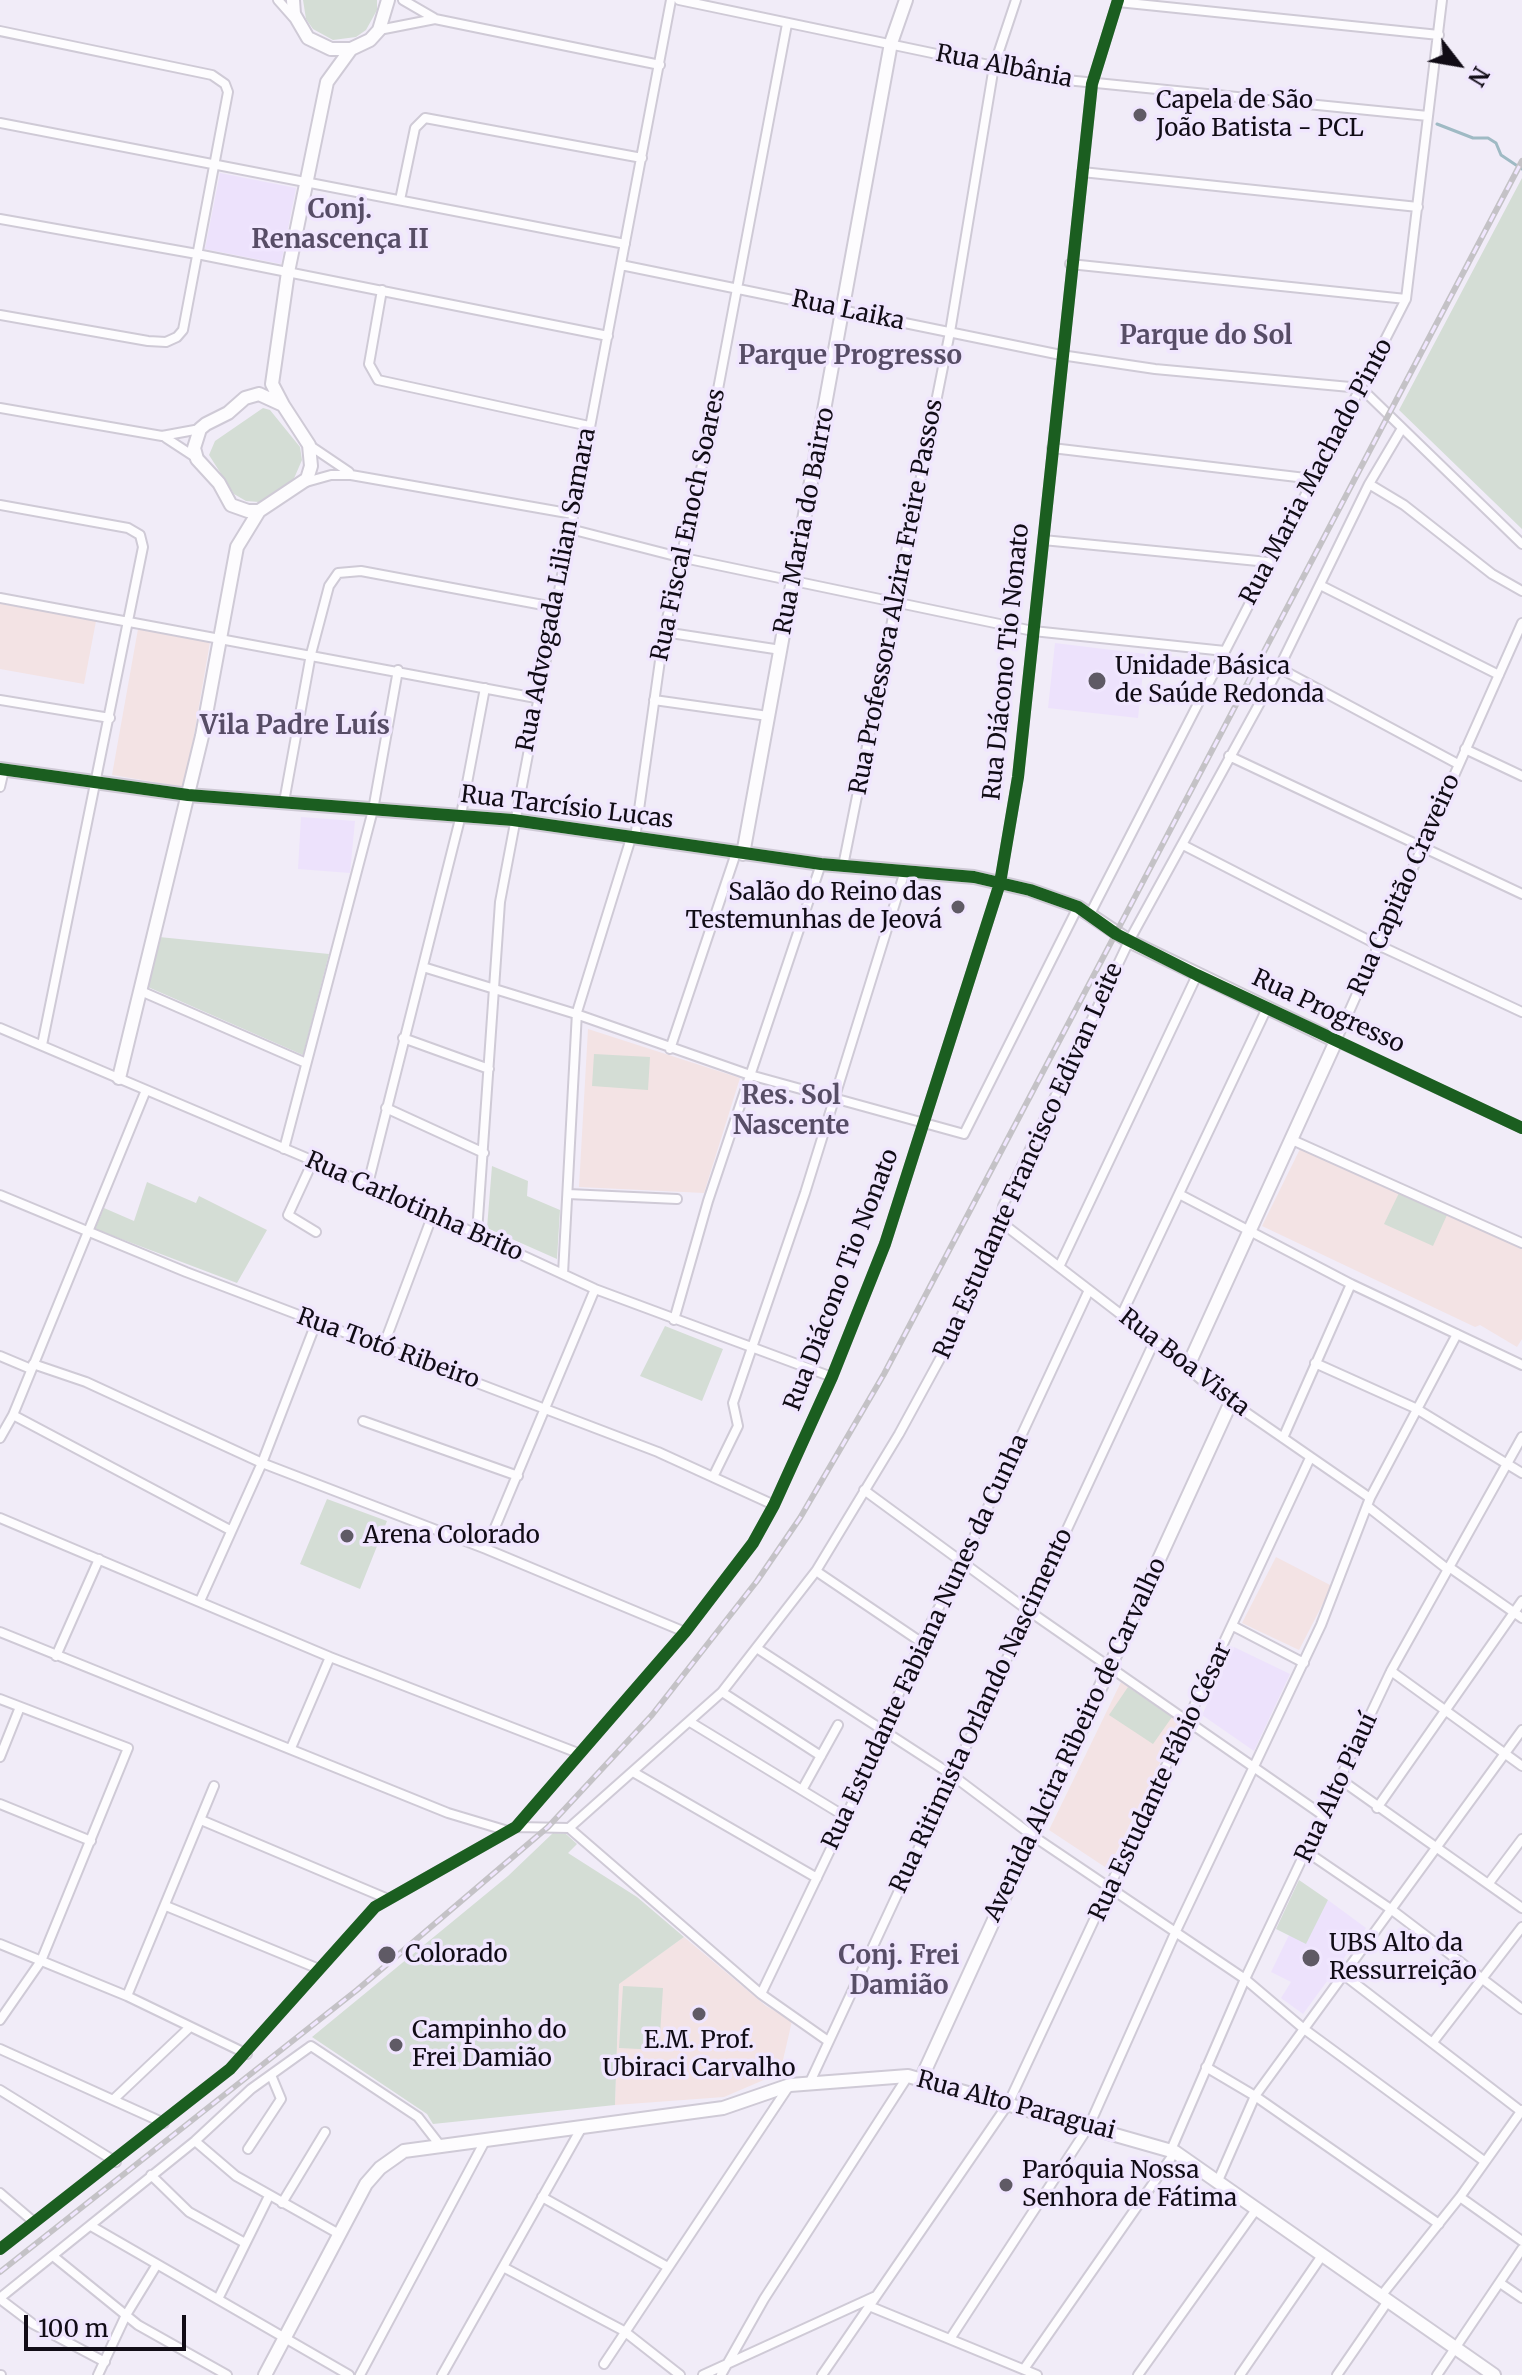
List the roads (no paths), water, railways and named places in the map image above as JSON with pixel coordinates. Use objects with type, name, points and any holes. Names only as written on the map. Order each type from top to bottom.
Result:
[{"type":"street","points":[[278,0],[300,28],[319,45],[351,49]]},
{"type":"street","points":[[293,0],[300,28]]},
{"type":"street","points":[[379,30],[388,0]]},
{"type":"street","points":[[403,0],[435,19],[660,65]]},
{"type":"street","name":"Rua Advogada Lilian Samara","points":[[477,1233],[500,902],[536,698],[671,0]]},
{"type":"street","name":"Rua Albânia","points":[[679,0],[1092,84],[1428,116]]},
{"type":"street","name":"Rua Maria do Bairro","points":[[670,1049],[739,853],[794,582],[891,43],[906,0]]},
{"type":"street","name":"Rua Professora Alzira Freire Passos","points":[[843,866],[950,332],[994,66],[1016,0]]},
{"type":"street","name":"Rua Maria Machado Pinto","points":[[924,1123],[964,1134],[1225,651],[1268,562],[1406,299],[1442,0]]},
{"type":"street","points":[[1118,1],[1439,35]]},
{"type":"street","name":"Rua Diácono Tio Nonato","points":[[0,2249],[116,2162],[247,2054],[375,1907],[512,1829],[685,1632],[753,1543],[774,1505],[832,1377],[885,1244],[1000,883],[1018,777],[1070,264],[1092,84],[1118,1]]},
{"type":"street","points":[[369,478],[338,467],[309,445],[272,384],[288,272],[327,82],[351,49],[379,30],[435,19]]},
{"type":"street","name":"Rua Fiscal Enoch Soares","points":[[563,1274],[577,1014],[633,838],[664,632],[712,421],[787,24]]},
{"type":"street","points":[[0,31],[217,77],[228,92],[183,330],[171,341],[148,341],[0,315]]},
{"type":"street","points":[[400,200],[415,128],[425,118],[642,158]]},
{"type":"street","points":[[0,123],[625,244]]},
{"type":"street","points":[[1082,172],[1418,207]]},
{"type":"street","points":[[0,219],[197,254],[608,336]]},
{"type":"street","points":[[1070,264],[1406,299]]},
{"type":"street","name":"Rua Laika","points":[[621,265],[1061,355],[1155,369],[1361,388]]},
{"type":"street","points":[[382,290],[369,364],[373,376],[383,384],[589,426]]},
{"type":"street","points":[[1361,388],[1522,544]]},
{"type":"street","points":[[0,408],[162,436],[200,429],[245,398],[259,394],[283,405]]},
{"type":"street","points":[[197,459],[194,448],[200,429]]},
{"type":"street","name":"Rua Estudante Francisco Edivan Leite","points":[[569,1828],[722,1692],[816,1571],[953,1335],[1002,1223],[1003,1206],[1129,941],[1279,668],[1369,484],[1401,430]]},
{"type":"street","points":[[162,436],[197,459],[219,483],[231,505],[259,511]]},
{"type":"street","points":[[119,1078],[143,992],[188,795],[222,640],[237,547],[259,511],[307,479],[311,466],[309,445]]},
{"type":"street","points":[[1052,448],[1314,479]]},
{"type":"street","points":[[301,484],[331,475],[369,478],[573,514]]},
{"type":"street","points":[[1369,484],[1404,505],[1492,574],[1522,591]]},
{"type":"street","points":[[0,505],[128,528],[140,535],[143,547],[42,1045]]},
{"type":"street","points":[[570,529],[679,557],[1033,631],[1225,651]]},
{"type":"street","points":[[1043,540],[1268,562]]},
{"type":"street","points":[[284,802],[311,654],[329,586],[343,571],[554,607]]},
{"type":"street","points":[[1320,585],[1499,675]]},
{"type":"street","points":[[0,598],[536,698]]},
{"type":"street","name":"Rua Capitão Craveiro","points":[[1188,1366],[1522,623]]},
{"type":"street","points":[[664,632],[781,650]]},
{"type":"street","points":[[1279,668],[1458,764]]},
{"type":"street","points":[[284,1149],[373,810],[398,670]]},
{"type":"street","points":[[368,1184],[461,815],[485,688]]},
{"type":"street","points":[[0,700],[110,718]]},
{"type":"street","points":[[654,700],[768,716]]},
{"type":"street","points":[[1465,749],[1522,776]]},
{"type":"street","points":[[1229,756],[1522,894]]},
{"type":"street","points":[[0,787],[2,770]]},
{"type":"street","name":"Rua Tarcísio Lucas","points":[[2,770],[188,795],[513,820],[821,864],[974,877],[1084,910],[1116,934]]},
{"type":"street","points":[[1183,845],[1378,945],[1522,1012]]},
{"type":"street","points":[[674,1320],[750,1075],[821,864]]},
{"type":"street","points":[[713,1477],[738,1426],[733,1405],[836,1098],[905,871]]},
{"type":"street","name":"Rua Progresso","points":[[1116,934],[1522,1128]]},
{"type":"street","points":[[423,967],[577,1014],[750,1075],[924,1123]]},
{"type":"street","points":[[1059,1267],[1197,975]]},
{"type":"street","points":[[143,992],[306,1063]]},
{"type":"street","points":[[1122,1314],[1267,1008]]},
{"type":"street","name":"Rua Carlotinha Brito","points":[[0,1028],[368,1184],[595,1289],[832,1377]]},
{"type":"street","points":[[403,1038],[489,1069]]},
{"type":"street","points":[[0,1438],[13,1415],[146,1090]]},
{"type":"street","points":[[386,1108],[484,1153]]},
{"type":"street","points":[[1290,1139],[1522,1243]]},
{"type":"street","points":[[313,1161],[288,1215],[316,1232]]},
{"type":"street","points":[[568,1194],[677,1199]]},
{"type":"street","points":[[1179,1194],[1248,1233],[1522,1365]]},
{"type":"street","name":"Rua Totó Ribeiro","points":[[0,1195],[87,1233],[316,1323],[546,1408],[774,1505]]},
{"type":"street","points":[[383,1347],[433,1214]]},
{"type":"street","name":"Rua Boa Vista","points":[[1002,1223],[1231,1402],[1369,1502],[1448,1567],[1518,1616]]},
{"type":"street","points":[[1283,1438],[1351,1284]]},
{"type":"street","points":[[486,1549],[595,1289]]},
{"type":"street","name":"Rua Estudante Fabiana Nunes da Cunha","points":[[761,1994],[846,1817],[921,1642],[962,1563],[1089,1290]]},
{"type":"street","points":[[200,1601],[262,1463],[316,1323]]},
{"type":"street","points":[[950,2339],[1089,2126],[1176,1931],[1304,1663],[1369,1502],[1415,1408],[1457,1334]]},
{"type":"street","name":"Rua Ritimista Orlando Nascimento","points":[[810,2082],[1155,1340]]},
{"type":"street","points":[[0,1356],[111,1393],[262,1463],[486,1549],[685,1632]]},
{"type":"street","points":[[1315,1363],[1415,1408],[1522,1473]]},
{"type":"street","name":"Avenida Alcira Ribeiro de Carvalho","points":[[922,2077],[1231,1402]]},
{"type":"street","points":[[13,1415],[230,1530]]},
{"type":"street","points":[[363,1421],[518,1476]]},
{"type":"street","name":"Rua Alto Piauí","points":[[1024,2369],[1173,2151],[1245,1979],[1391,1671],[1522,1437]]},
{"type":"street","name":"Rua Estudante Fábio César","points":[[822,2375],[1008,2104],[1112,1888],[1310,1458]]},
{"type":"street","points":[[864,1490],[1109,1668],[1324,1816]]},
{"type":"street","points":[[0,1518],[330,1657],[578,1753]]},
{"type":"street","points":[[56,1656],[99,1559]]},
{"type":"street","points":[[816,1571],[921,1642]]},
{"type":"street","points":[[1377,1808],[1445,1710],[1518,1616],[1522,1601]]},
{"type":"street","points":[[1233,1626],[1304,1663]]},
{"type":"street","points":[[0,1632],[448,1813],[512,1829]]},
{"type":"street","points":[[758,1649],[952,1775],[1033,1836],[1245,1979],[1304,2029],[1484,2161]]},
{"type":"street","points":[[291,1748],[330,1657]]},
{"type":"street","points":[[1391,1671],[1522,1766]]},
{"type":"street","points":[[722,1692],[821,1756]]},
{"type":"street","points":[[0,1699],[128,1748],[41,1961],[2,2014]]},
{"type":"street","points":[[0,1757],[20,1707]]},
{"type":"street","points":[[690,1722],[846,1817]]},
{"type":"street","points":[[802,1790],[838,1725]]},
{"type":"street","points":[[1217,2183],[1255,2096],[1522,1730]]},
{"type":"street","points":[[633,1772],[817,1878]]},
{"type":"street","points":[[1341,1780],[1522,1908]]},
{"type":"street","points":[[127,1996],[214,1786]]},
{"type":"street","points":[[0,1804],[91,1841]]},
{"type":"street","points":[[201,1820],[388,1899]]},
{"type":"street","points":[[569,1828],[761,1994],[828,2041]]},
{"type":"street","name":"Rua Diácono Tio Nonato","points":[[512,1829],[569,1828]]},
{"type":"street","points":[[1489,1883],[1522,1839]]},
{"type":"street","points":[[1307,1852],[1392,1910],[1522,2009]]},
{"type":"street","points":[[166,1906],[319,1969]]},
{"type":"street","points":[[1433,2042],[1522,1927]]},
{"type":"street","points":[[0,1944],[127,1996],[247,2054]]},
{"type":"street","points":[[1337,2375],[1384,2299],[1522,2111],[1344,1975]]},
{"type":"street","points":[[115,2098],[190,2027]]},
{"type":"street","points":[[112,2375],[33,2324],[0,2298],[195,2141],[224,2112],[311,2046],[418,2117],[439,2144]]},
{"type":"street","points":[[0,2049],[115,2098],[164,2123]]},
{"type":"street","points":[[1206,2067],[1255,2096],[1439,2224]]},
{"type":"street","points":[[248,2149],[281,2099],[271,2075]]},
{"type":"street","points":[[721,2375],[764,2299],[908,2076]]},
{"type":"street","name":"Rua Alto Paraguai","points":[[265,2375],[366,2184],[380,2168],[404,2151],[723,2108],[790,2085],[810,2082],[908,2076],[922,2077],[1173,2151],[1494,2375]]},
{"type":"street","points":[[604,2364],[666,2266],[790,2085]]},
{"type":"street","points":[[0,2090],[116,2162]]},
{"type":"street","points":[[442,2375],[582,2127]]},
{"type":"street","points":[[282,2203],[325,2132]]},
{"type":"street","points":[[360,2375],[486,2138]]},
{"type":"street","points":[[195,2141],[228,2170],[339,2234]]},
{"type":"street","points":[[151,2175],[189,2212],[245,2243]]},
{"type":"street","points":[[0,2193],[34,2222]]},
{"type":"street","points":[[218,2299],[269,2196]]},
{"type":"street","points":[[542,2197],[666,2266]]},
{"type":"street","points":[[1460,2197],[1522,2241]]},
{"type":"street","points":[[1138,2375],[1255,2211]]},
{"type":"street","points":[[91,2226],[349,2375]]},
{"type":"street","points":[[1437,2375],[1522,2249]]},
{"type":"street","points":[[53,2256],[126,2315],[227,2375]]},
{"type":"street","points":[[1240,2375],[1321,2257]]},
{"type":"street","points":[[101,2369],[126,2315],[156,2266]]},
{"type":"street","points":[[503,2267],[624,2331],[680,2375]]},
{"type":"street","points":[[1500,2283],[1522,2298]]},
{"type":"street","points":[[703,2375],[876,2295]]},
{"type":"street","points":[[869,2306],[1037,2375]]},
{"type":"waterway","points":[[1437,124],[1473,138],[1488,138],[1496,143],[1501,155],[1522,169]]},
{"type":"railway","points":[[0,2272],[357,1990],[548,1827],[652,1715],[757,1581],[800,1518],[884,1374],[1522,161]]},
{"type":"place","name":"Capela de São João Batista - PCL","points":[[1140,115]]},
{"type":"place","name":"Unidade Básica de Saúde Redonda","points":[[1097,681]]},
{"type":"place","name":"Salão do Reino das Testemunhas de Jeová","points":[[958,907]]},
{"type":"place","name":"Arena Colorado","points":[[347,1536]]},
{"type":"place","name":"Colorado","points":[[387,1955]]},
{"type":"place","name":"UBS Alto da Ressurreição","points":[[1311,1958]]},
{"type":"place","name":"E.M. Prof. Ubiraci Carvalho","points":[[699,2014]]},
{"type":"place","name":"Campinho do Frei Damião","points":[[396,2045]]},
{"type":"place","name":"Paróquia Nossa Senhora de Fátima","points":[[1006,2185]]},
{"type":"district","name":"Conj. Renascença II","points":[[340,226]]},
{"type":"district","name":"Parque do Sol","points":[[1206,337]]},
{"type":"district","name":"Parque Progresso","points":[[850,357]]},
{"type":"district","name":"Vila Padre Luís","points":[[295,727]]},
{"type":"district","name":"Res. Sol Nascente","points":[[791,1112]]},
{"type":"district","name":"Conj. Frei Damião","points":[[899,1972]]}]
